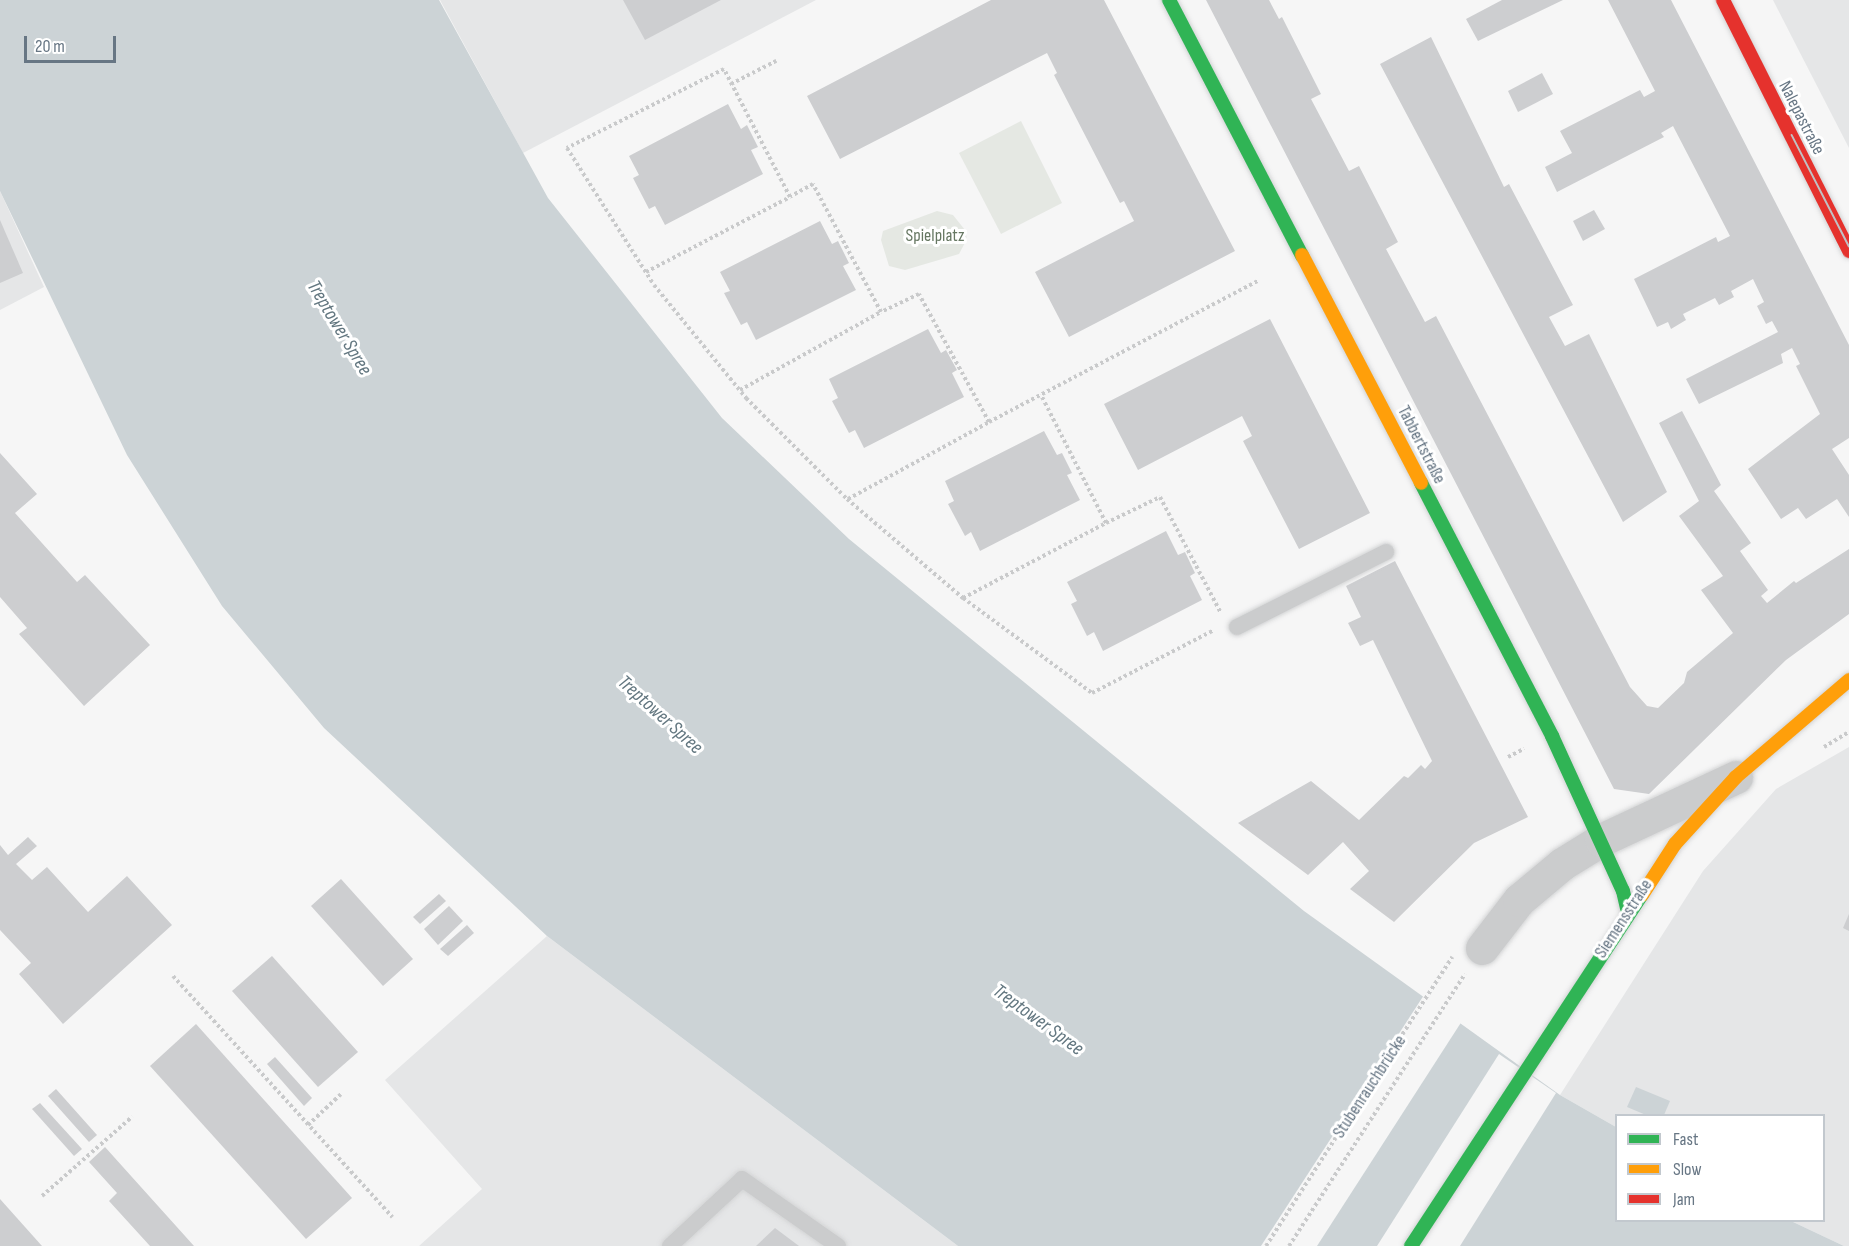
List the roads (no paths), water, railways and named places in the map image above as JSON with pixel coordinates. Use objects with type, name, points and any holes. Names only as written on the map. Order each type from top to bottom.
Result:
[{"type":"street","name":"Tabbertstraße","points":[[1169,0],[1552,736],[1623,891],[1628,913]]},
{"type":"street","name":"Nalepastraße","points":[[1723,0],[1849,251]]},
{"type":"street","name":"Siemensstraße","points":[[1411,1246],[1675,844],[1736,777],[1849,680]]},
{"type":"street","name":"Siemensstraße","points":[[1470,947],[1531,890],[1601,840],[1736,777]]},
{"type":"lane","points":[[1232,627],[1386,552]]},
{"type":"lane","points":[[670,1246],[742,1179],[838,1246]]},
{"type":"water","name":"Treptower Spree","points":[[0,0],[439,0],[548,198],[722,418],[849,539],[1304,911],[1560,1095],[1615,1126],[1615,1222],[1793,1222],[1844,1246],[958,1246],[547,936],[324,728],[222,606],[127,455],[0,191]]},
{"type":"water","points":[[1636,1087],[1670,1101],[1664,1114],[1644,1114],[1627,1107]]},
{"type":"tram line","points":[[1792,135],[1849,246]]},
{"type":"park label","name":"Spielplatz","points":[[935,236]]}]
